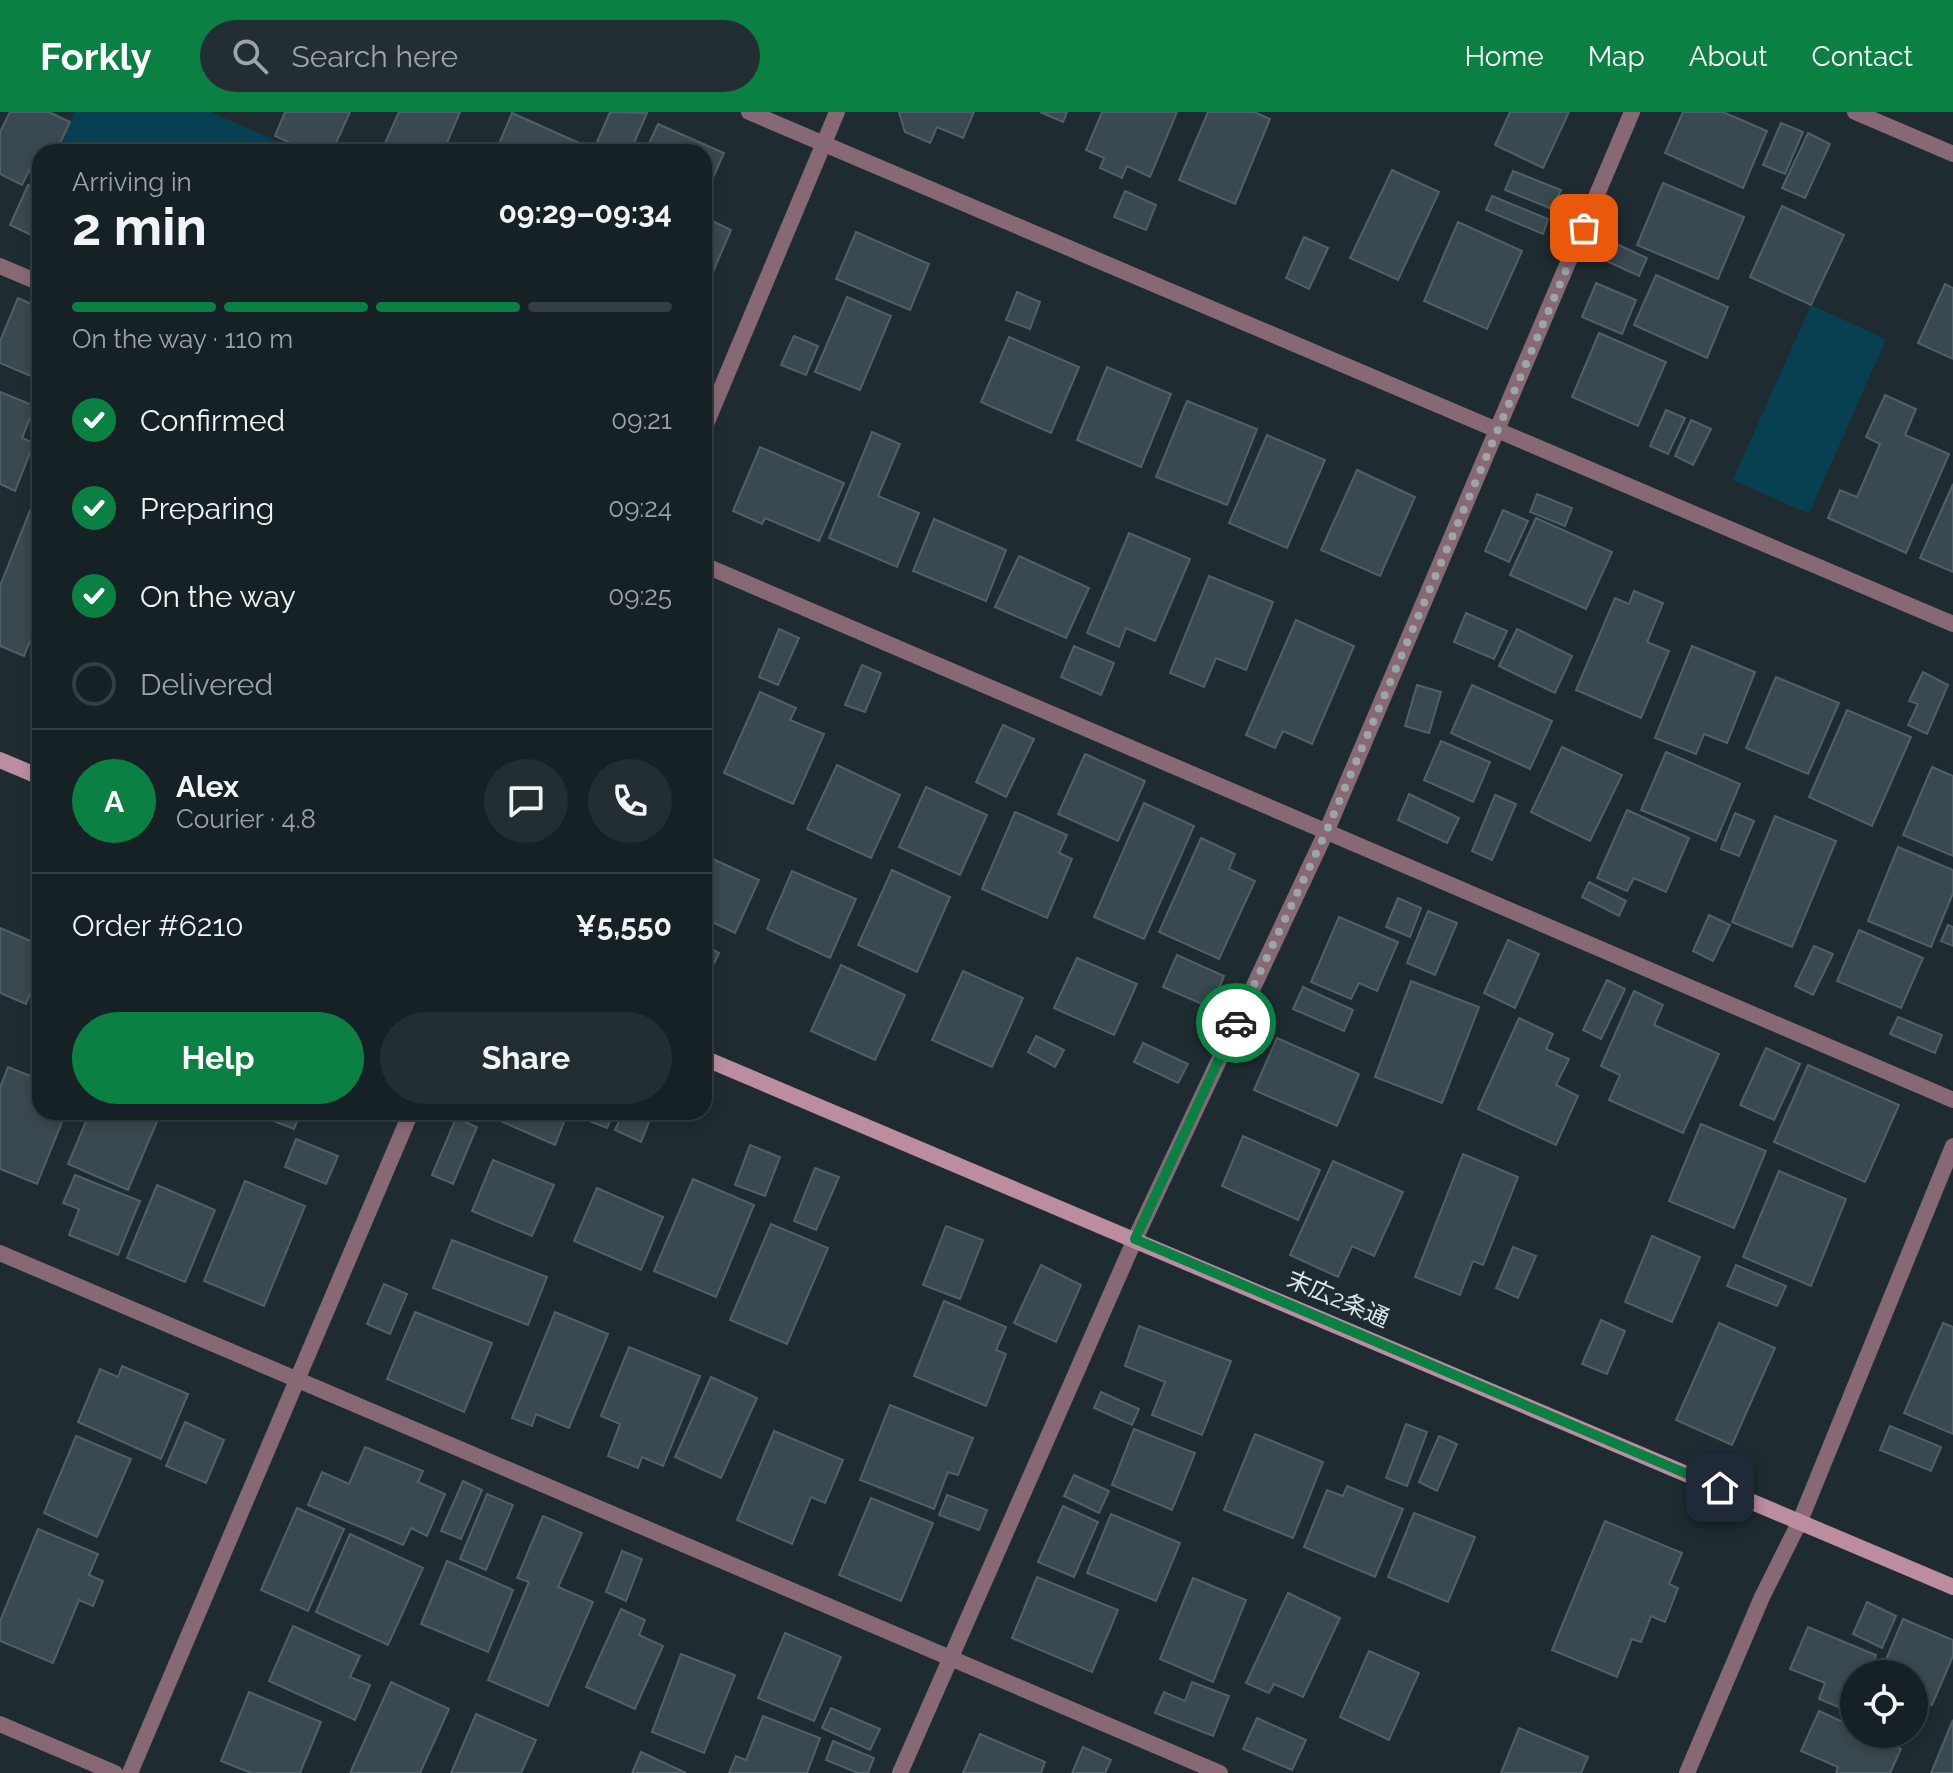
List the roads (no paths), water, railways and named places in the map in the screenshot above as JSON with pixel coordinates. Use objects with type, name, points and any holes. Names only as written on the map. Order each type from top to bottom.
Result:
[{"type":"street","points":[[749,112],[1953,624]]},
{"type":"street","points":[[712,410],[837,112]]},
{"type":"street","points":[[900,1773],[1135,1239],[1327,830],[1499,432],[1632,112]]},
{"type":"street","points":[[1855,112],[1953,154]]},
{"type":"street","points":[[0,266],[32,280]]},
{"type":"street","points":[[712,568],[1953,1100]]},
{"type":"street","points":[[0,760],[32,774]]},
{"type":"street","name":"末広2条通","points":[[712,1061],[1953,1587]]},
{"type":"street","points":[[130,1773],[408,1120]]},
{"type":"street","points":[[1687,1773],[1762,1597],[1800,1521],[1953,1146]]},
{"type":"street","points":[[0,1253],[1220,1773]]},
{"type":"street","points":[[0,1724],[115,1773]]}]
